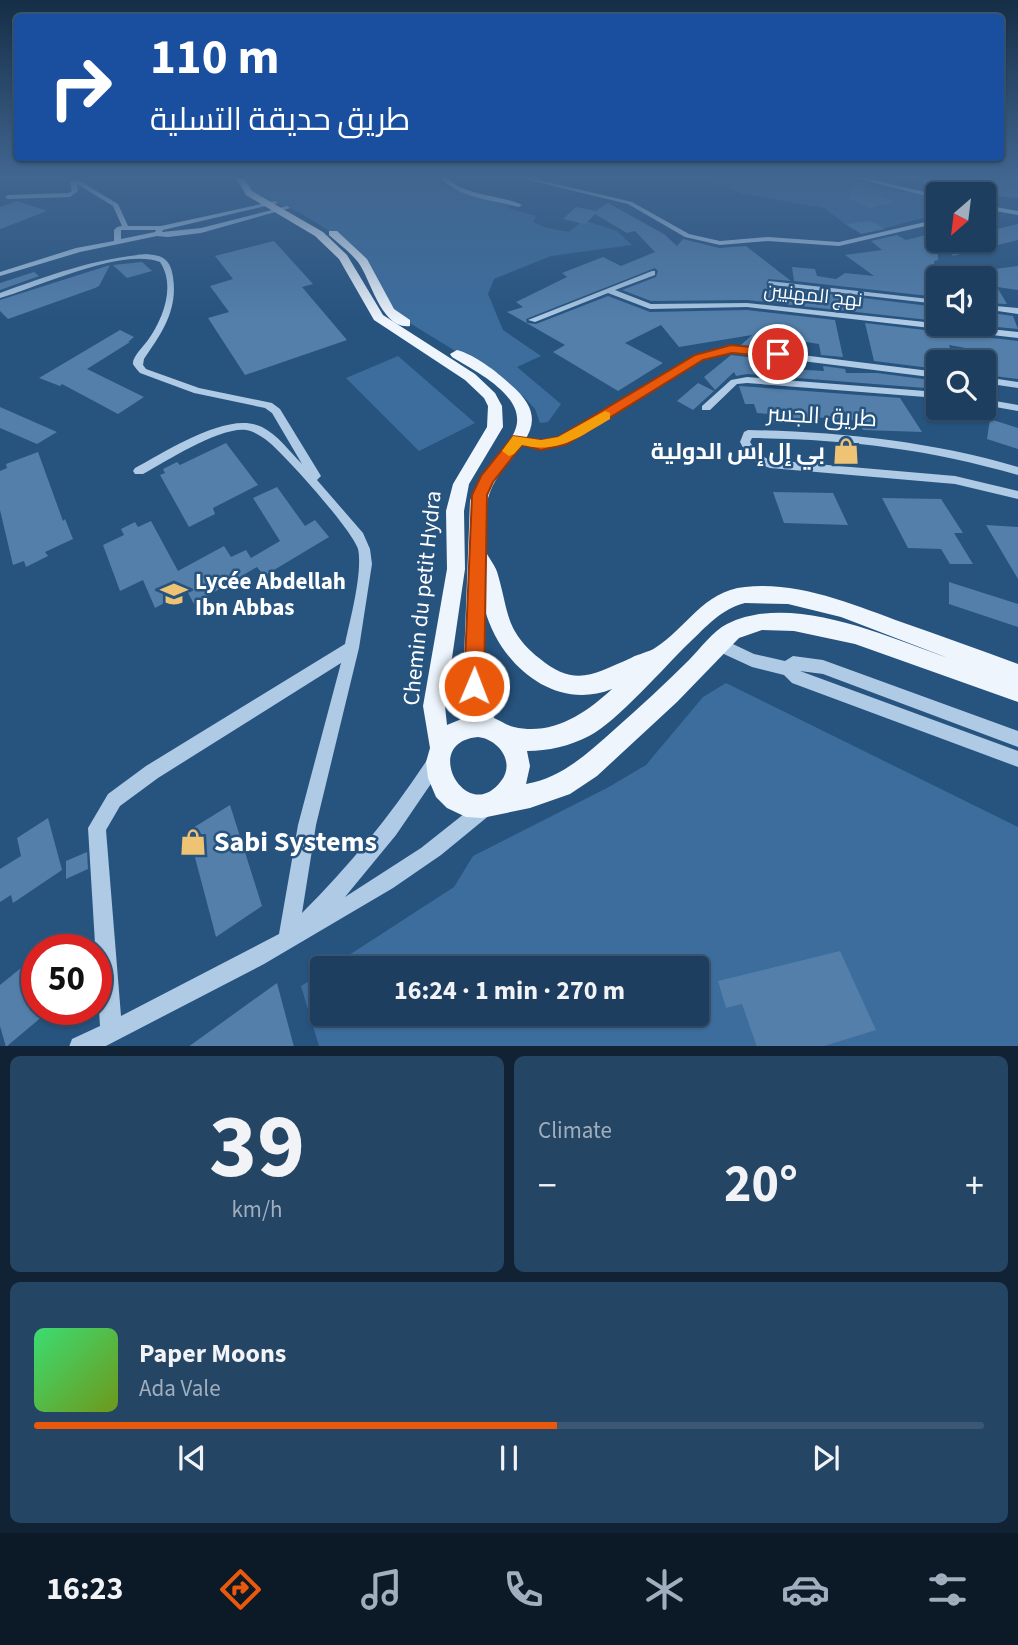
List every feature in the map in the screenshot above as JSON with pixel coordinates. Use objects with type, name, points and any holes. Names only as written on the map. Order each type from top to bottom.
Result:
[{"type":"main road","name":"Chemin du petit Hydra","points":[[304,225],[319,234],[343,257],[378,317],[470,377],[490,396],[495,406],[495,427],[461,484],[455,510],[456,569],[435,705],[441,752]]},
{"type":"main road","name":"Chemin du petit Hydra","points":[[318,225],[352,249],[363,261],[388,311],[514,393],[524,411],[526,424],[518,440],[486,480],[479,495],[474,686],[485,725]]},
{"type":"main road","points":[[478,554],[489,573],[497,619],[504,634],[530,665],[550,677],[568,684],[594,685],[634,665],[657,659]]},
{"type":"main road","points":[[508,739],[547,739],[584,727],[614,702],[702,617],[725,600],[745,595],[766,593],[810,600],[842,609],[1018,674]]},
{"type":"main road","points":[[493,803],[510,789],[517,772],[516,754],[508,739],[498,729],[485,725],[460,729],[450,737],[441,752],[438,771],[442,784],[461,804],[474,807],[530,796],[561,785],[589,768],[669,695],[732,631],[762,621],[794,622],[855,635],[1018,692]]},
{"type":"street","points":[[0,274],[186,225]]},
{"type":"street","points":[[118,242],[117,230],[125,226],[159,231],[166,236],[205,225]]},
{"type":"street","points":[[666,225],[702,240],[720,243],[778,239],[839,244],[914,225]]},
{"type":"street","points":[[0,296],[124,258],[151,257],[162,260],[167,267],[171,283],[168,313],[162,327],[139,359],[138,365],[152,376],[197,391],[268,405],[276,411],[293,444],[334,505]]},
{"type":"street","points":[[532,320],[652,273]]},
{"type":"street","points":[[772,283],[926,301]]},
{"type":"street","name":"نهج المهنيين","points":[[607,290],[650,307],[754,306],[1018,335]]},
{"type":"street","points":[[996,308],[1018,311]]},
{"type":"street","points":[[518,440],[541,445],[562,440],[699,358],[731,349],[926,373]]},
{"type":"street","points":[[706,408],[734,382],[747,380],[926,394]]},
{"type":"street","points":[[996,382],[1018,385]]},
{"type":"street","points":[[996,404],[1018,408]]},
{"type":"street","points":[[139,471],[212,433],[243,426],[257,429],[271,438],[334,505],[359,536],[366,564],[352,648],[307,825],[288,940]]},
{"type":"street","name":"طريق الجسر","points":[[1018,471],[937,449],[883,439],[748,434],[745,442],[751,455],[760,462],[769,464],[943,478],[1018,495]]},
{"type":"street","points":[[718,645],[752,660],[788,669],[794,676],[806,682],[1018,760]]},
{"type":"street","points":[[111,1031],[97,828],[108,809],[114,800],[152,772],[352,648]]},
{"type":"street","points":[[788,669],[793,663],[823,667],[1018,739]]},
{"type":"street","points":[[941,664],[1018,700]]},
{"type":"street","points":[[288,940],[368,855],[411,800],[441,752]]},
{"type":"street","points":[[80,1046],[288,940],[363,897],[428,853],[493,803]]},
{"type":"shaded area","points":[[319,225],[540,225],[569,232],[577,225],[598,225],[617,231],[632,245],[551,256],[494,279],[488,294],[503,330],[541,356],[517,367],[561,404],[548,422],[540,423],[535,409],[523,396],[496,376],[393,312],[363,261],[334,234]]},
{"type":"shaded area","points":[[846,225],[897,225],[853,230]]},
{"type":"shaded area","points":[[398,356],[475,423],[419,451],[346,378]]},
{"type":"shaded area","points":[[726,683],[1018,827],[1018,1046],[319,1046],[313,1026],[709,1026],[709,956],[348,956],[454,887],[473,856],[607,788],[646,765],[703,697]]},
{"type":"shaded area","points":[[310,980],[310,1016],[301,986]]},
{"type":"building","points":[[613,225],[647,225],[664,234],[677,246],[683,239],[719,248],[746,246],[791,281],[768,279],[766,284],[771,287],[926,306],[926,320],[747,300],[651,301],[622,290],[656,277],[658,271],[655,268],[526,319],[527,323],[536,324],[608,296],[650,312],[747,310],[835,320],[843,357],[821,355],[819,344],[787,339],[788,350],[741,345],[752,335],[679,347],[661,325],[625,343],[663,363],[618,391],[553,352],[565,345],[507,312],[523,307],[516,302],[567,277],[562,273],[603,257],[621,266],[655,252],[635,231],[627,233]]},
{"type":"building","points":[[848,225],[878,225],[885,229],[861,234]]},
{"type":"building","points":[[1018,225],[1018,240],[996,245],[996,229]]},
{"type":"building","points":[[897,235],[906,240],[926,235],[926,252],[938,252],[935,266],[926,266],[926,296],[794,281],[792,267],[815,269],[817,276],[836,279],[845,273],[874,276],[845,255],[882,250],[871,241]]},
{"type":"building","points":[[274,241],[313,284],[302,287],[347,340],[245,375],[208,318],[229,312],[210,286],[233,279],[215,256]]},
{"type":"building","points":[[951,252],[969,252],[953,256]]},
{"type":"building","points":[[142,262],[152,271],[127,278],[113,265]]},
{"type":"building","points":[[110,265],[99,286],[95,288],[8,319],[0,311],[0,300]]},
{"type":"building","points":[[1018,266],[1018,290],[997,287],[1007,304],[996,304],[996,269]]},
{"type":"building","points":[[34,272],[39,276],[0,290],[0,283]]},
{"type":"building","points":[[996,314],[1013,316],[1018,329],[996,327]]},
{"type":"building","points":[[865,323],[926,330],[926,336],[976,336],[1018,341],[1018,379],[996,376],[996,350],[949,345],[951,350],[926,350],[926,368],[874,361]]},
{"type":"building","points":[[120,330],[134,337],[87,369],[144,397],[118,414],[62,384],[60,386],[39,378]]},
{"type":"building","points":[[731,355],[789,362],[789,369],[824,371],[823,366],[845,369],[846,373],[877,373],[926,379],[926,388],[747,374],[736,376],[734,372],[715,390],[704,377]]},
{"type":"building","points":[[698,383],[714,391],[693,410],[677,401]]},
{"type":"building","points":[[739,386],[900,398],[922,432],[863,430],[858,421],[845,419],[807,417],[811,424],[773,423],[769,414],[757,413],[754,404],[745,404]]},
{"type":"building","points":[[0,407],[57,432],[37,444],[0,428]]},
{"type":"building","points":[[990,420],[1018,428],[1018,449],[987,439]]},
{"type":"building","points":[[226,443],[258,485],[213,508],[215,514],[189,527],[160,475],[165,473],[163,469],[177,462],[180,465]]},
{"type":"building","points":[[38,452],[63,521],[65,519],[73,539],[45,552],[48,556],[26,567],[24,561],[13,565],[0,510],[0,471],[7,468],[6,464]]},
{"type":"building","points":[[277,487],[305,526],[315,520],[329,537],[264,576],[257,567],[194,604],[187,591],[155,608],[143,580],[120,591],[103,545],[124,535],[121,529],[135,522],[138,527],[151,521],[178,571],[224,546],[231,557],[246,550],[251,558],[280,541],[253,498]]},
{"type":"building","points":[[773,492],[833,493],[848,525],[784,523]]},
{"type":"building","points":[[882,498],[941,499],[963,533],[954,533],[973,564],[950,564],[941,549],[908,548]]},
{"type":"building","points":[[986,525],[1018,527],[1018,579]]},
{"type":"building","points":[[949,582],[1018,604],[1018,627],[949,604]]},
{"type":"building","points":[[230,805],[262,906],[216,937],[188,831]]},
{"type":"building","points":[[48,818],[62,870],[13,903],[11,895],[0,902],[0,869],[21,856],[17,838]]},
{"type":"building","points":[[87,852],[88,869],[66,879],[66,861]]},
{"type":"building","points":[[840,951],[876,1030],[824,1046],[757,1046],[742,1004],[726,1008],[718,981]]},
{"type":"building","points":[[21,968],[21,1025],[32,1025],[7,1046],[0,1026],[0,985]]},
{"type":"building","points":[[277,983],[294,1046],[189,1046]]},
{"type":"slow traffic","points":[[509,451],[518,440],[541,445],[562,440],[605,416]]},
{"type":"place","name":"بي إل إس الدولية","points":[[846,451]]},
{"type":"place","name":"Lycée Abdellah Ibn Abbas","points":[[174,594]]},
{"type":"place","name":"Sabi Systems","points":[[193,842]]},
{"type":"route","points":[[474,686],[479,495],[486,480],[518,440],[541,445],[562,440],[699,358],[731,349],[778,354]]}]
